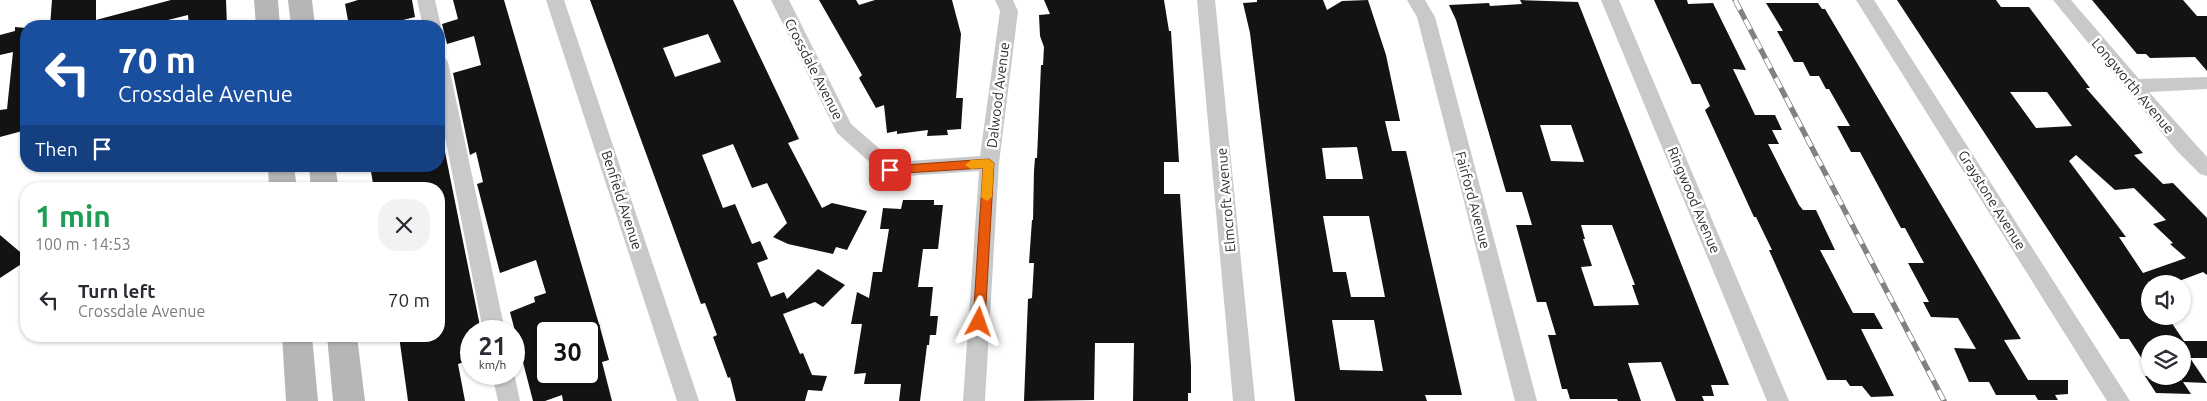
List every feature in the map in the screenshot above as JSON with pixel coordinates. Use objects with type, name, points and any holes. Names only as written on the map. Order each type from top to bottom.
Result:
[{"type":"main road","points":[[266,0],[268,20]]},
{"type":"main road","points":[[300,0],[302,20]]},
{"type":"main road","points":[[297,342],[302,401]]},
{"type":"main road","points":[[343,342],[349,401]]},
{"type":"street","points":[[426,0],[431,20]]},
{"type":"street","name":"Benfield Avenue","points":[[555,0],[688,401]]},
{"type":"street","name":"Crossdale Avenue","points":[[780,0],[844,128],[890,170],[989,163]]},
{"type":"street","name":"Dalwood Avenue","points":[[974,401],[989,163],[1009,11],[1004,0]]},
{"type":"street","name":"Elmcroft Avenue","points":[[1206,0],[1244,401]]},
{"type":"street","name":"Fairford Avenue","points":[[1416,0],[1426,18],[1526,401]]},
{"type":"street","name":"Ringwood Avenue","points":[[1610,0],[1778,401]]},
{"type":"street","name":"Graystone Avenue","points":[[1865,0],[2119,401]]},
{"type":"street","name":"Longworth Avenue","points":[[2062,0],[2184,146],[2207,169]]},
{"type":"street","points":[[2133,86],[2207,83]]},
{"type":"street","points":[[445,91],[492,320]]},
{"type":"street","points":[[505,385],[509,401]]},
{"type":"building","points":[[52,0],[96,0],[96,20],[50,20]]},
{"type":"building","points":[[171,0],[226,0],[227,20],[188,20],[188,15],[168,20],[96,20]]},
{"type":"building","points":[[358,0],[412,0],[415,17],[403,20],[348,20],[345,4]]},
{"type":"building","points":[[453,0],[504,0],[598,320],[535,320],[535,385],[600,385],[600,328],[609,360],[602,362],[612,401],[563,401],[562,395],[545,401],[533,401],[525,370],[525,320],[512,320],[510,312],[535,302],[534,297],[546,293],[536,260],[500,273],[477,184],[483,182],[476,152],[470,155],[453,73],[481,65],[474,36],[447,44],[445,23],[458,19]]},
{"type":"building","points":[[590,0],[733,0],[799,139],[788,143],[822,208],[832,203],[867,211],[847,250],[836,247],[833,254],[788,244],[773,237],[787,223],[767,183],[752,188],[733,144],[702,155],[723,208],[735,204],[752,244],[760,241],[768,259],[757,263],[771,297],[784,292],[787,299],[818,269],[845,285],[823,307],[815,302],[783,314],[800,354],[803,353],[812,375],[827,376],[822,391],[808,390],[805,401],[736,401],[730,377],[728,378],[713,337],[717,335],[705,303],[701,304]],"holes":[[[708,34],[721,62],[675,77],[663,48]]]},
{"type":"building","points":[[819,0],[856,0],[859,5],[875,0],[952,0],[961,34],[956,98],[963,98],[961,129],[947,130],[948,135],[927,136],[928,130],[897,134],[897,131],[887,133],[884,105],[876,108],[859,78],[862,75]]},
{"type":"building","points":[[1044,0],[1164,0],[1169,31],[1171,31],[1179,162],[1164,162],[1164,194],[1180,194],[1191,366],[1191,393],[1188,393],[1188,401],[1133,401],[1134,343],[1095,343],[1094,400],[1024,401],[1028,299],[1032,298],[1034,263],[1029,263],[1033,220],[1034,171],[1035,158],[1037,158],[1041,65],[1043,65],[1044,47],[1040,36],[1039,15],[1050,14]]},
{"type":"building","points":[[1257,0],[1323,0],[1327,10],[1342,1],[1368,0],[1386,55],[1400,121],[1385,121],[1392,151],[1406,151],[1462,395],[1425,395],[1427,401],[1295,401],[1250,33],[1243,3],[1257,2]],"holes":[[[1357,147],[1363,179],[1326,179],[1322,148]],[[1323,216],[1369,216],[1385,297],[1351,297],[1346,272],[1333,272]],[[1332,320],[1374,320],[1383,371],[1340,370]]]},
{"type":"building","points":[[1520,0],[1578,2],[1729,385],[1711,385],[1714,396],[1702,396],[1704,401],[1676,401],[1661,362],[1628,363],[1641,401],[1570,399],[1567,389],[1562,389],[1548,335],[1556,335],[1546,302],[1537,302],[1516,225],[1532,225],[1522,192],[1506,192],[1456,20],[1449,5],[1489,3],[1490,6],[1522,4]],"holes":[[[1540,125],[1571,125],[1584,162],[1551,161]],[[1581,225],[1612,225],[1635,285],[1632,285],[1639,305],[1594,306],[1581,267],[1592,266],[1583,239],[1585,239]]]},
{"type":"building","points":[[1654,0],[1687,0],[1688,4],[1713,3],[1746,70],[1733,69],[1755,115],[1775,115],[1782,130],[1772,130],[1779,144],[1768,144],[1799,205],[1803,210],[1816,210],[1835,250],[1820,250],[1853,313],[1874,313],[1883,329],[1861,329],[1894,396],[1871,397],[1862,386],[1850,386],[1846,380],[1827,380],[1769,250],[1772,250],[1756,217],[1754,217],[1705,110],[1710,106],[1700,84],[1692,84]]},
{"type":"building","points":[[1897,0],[1996,0],[2001,7],[2029,7],[2090,88],[2086,88],[2143,153],[2134,155],[2163,184],[2173,183],[2207,218],[2207,275],[2203,272],[2191,276],[2141,275],[2141,325],[2173,325],[2180,335],[2141,335],[2141,357],[2129,339],[2120,339]],"holes":[[[2010,92],[2047,92],[2072,126],[2036,128]],[[2076,155],[2115,190],[2134,188],[2166,220],[2153,224],[2173,243],[2170,244],[2186,258],[2143,273],[2119,237],[2126,237],[2069,161]]]},
{"type":"building","points":[[2092,0],[2183,0],[2197,16],[2207,16],[2207,71],[2195,57],[2150,58],[2146,54],[2137,54]]},
{"type":"building","points":[[1766,3],[1818,3],[1822,9],[1825,9],[2021,339],[2004,340],[2028,380],[2068,380],[2068,394],[2055,395],[2058,400],[2038,400],[2035,395],[1996,395],[1989,382],[1969,382],[1954,348],[1976,349],[1958,318],[1931,317],[1923,302],[1929,302],[1908,263],[1924,263],[1905,228],[1901,228],[1860,152],[1851,152],[1837,126],[1850,126],[1829,89],[1826,89],[1819,76],[1810,76],[1803,62],[1794,62],[1777,31],[1783,31]]},
{"type":"building","points":[[15,27],[20,27],[20,132],[0,137],[0,110],[7,109],[13,52],[0,55],[0,35],[15,31]]},
{"type":"building","points":[[445,152],[479,320],[460,320],[460,363],[458,364],[460,385],[462,385],[465,401],[408,401],[400,342],[445,342],[445,182],[373,182],[371,172],[445,172]]},
{"type":"building","points":[[903,200],[934,200],[934,205],[943,205],[938,249],[923,249],[918,287],[933,287],[930,316],[938,316],[936,335],[930,335],[929,345],[927,345],[920,401],[899,401],[901,384],[864,384],[866,373],[854,374],[862,324],[851,324],[857,292],[869,298],[873,272],[882,272],[889,229],[880,229],[883,208],[901,209]]},
{"type":"building","points":[[0,235],[20,252],[20,265],[0,278]]},
{"type":"building","points":[[2191,341],[2207,341],[2207,358],[2191,358]]},
{"type":"building","points":[[2191,359],[2207,383],[2191,382]]},
{"type":"building","points":[[2151,385],[2185,385],[2191,394],[2156,393]]},
{"type":"railway","points":[[1735,0],[1944,401]]},
{"type":"slow traffic","points":[[971,165],[989,163],[987,197]]},
{"type":"route","points":[[890,170],[989,163],[979,322]]}]
